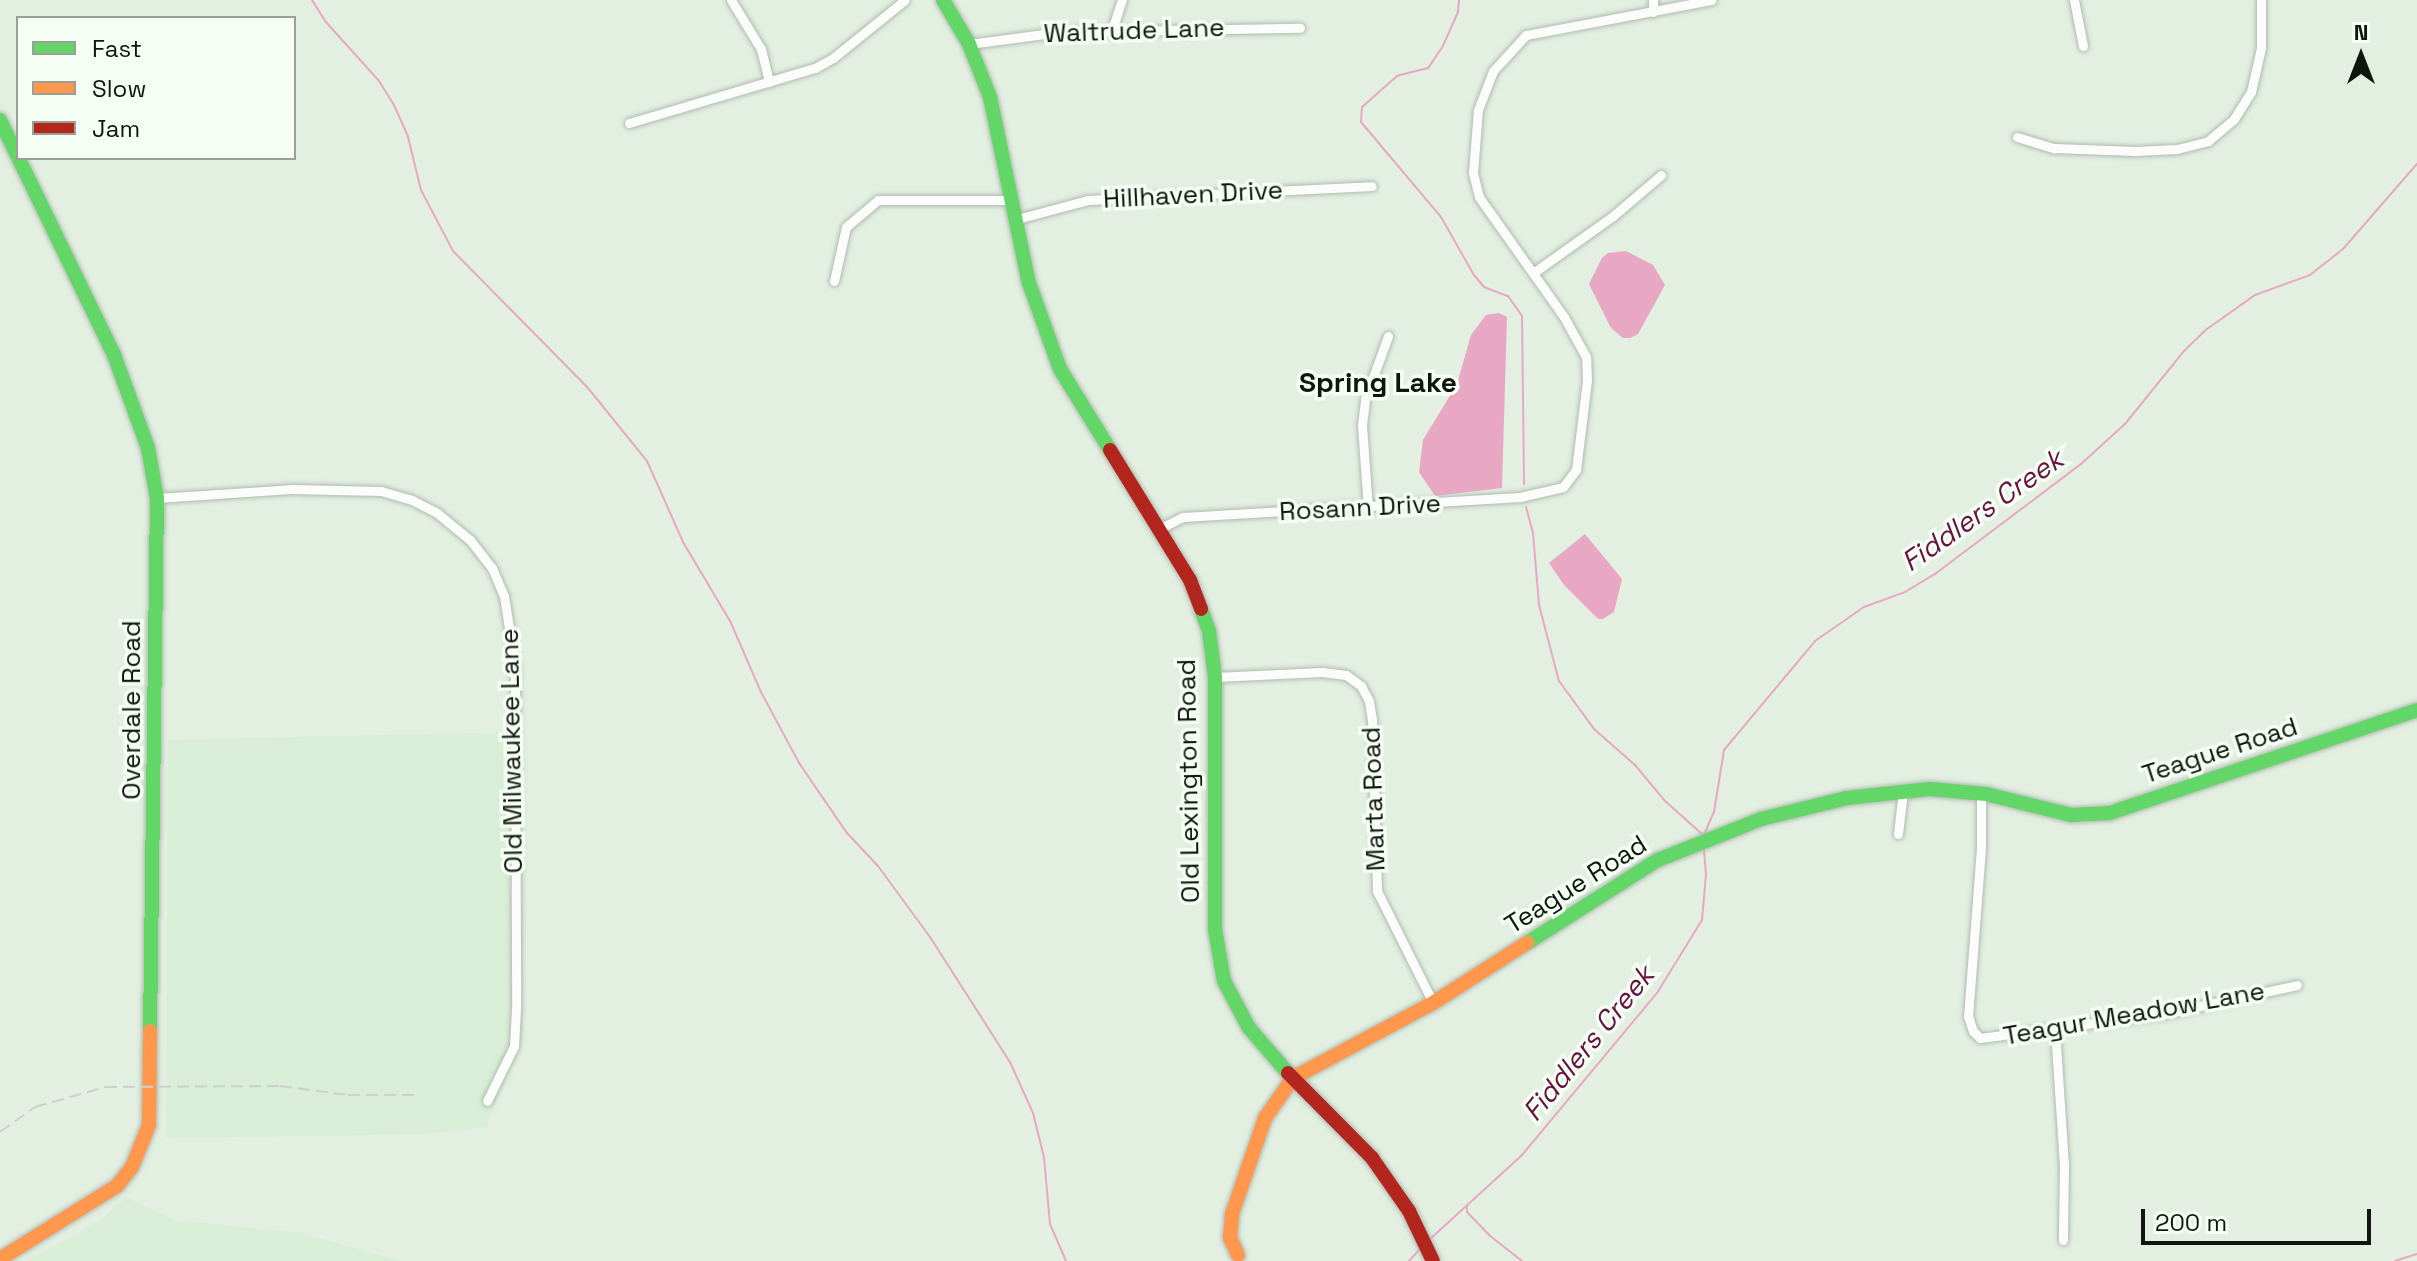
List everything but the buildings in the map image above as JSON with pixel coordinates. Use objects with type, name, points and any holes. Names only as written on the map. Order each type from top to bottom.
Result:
[{"type":"street","points":[[731,0],[761,49],[769,82]]},
{"type":"street","points":[[629,123],[769,82],[833,58],[905,0]]},
{"type":"street","name":"Old Lexington Road","points":[[943,0],[969,44],[990,97],[1029,283],[1060,369],[1190,580],[1209,631],[1215,677],[1215,929],[1224,981],[1249,1028],[1293,1078],[1372,1158],[1414,1221],[1433,1261]]},
{"type":"street","points":[[1112,30],[1122,0]]},
{"type":"street","points":[[1653,0],[1653,12]]},
{"type":"street","points":[[1661,175],[1613,216],[1533,273],[1484,206],[1473,173],[1478,110],[1488,80],[1501,60],[1526,35],[1712,0]]},
{"type":"street","points":[[2074,0],[2083,46]]},
{"type":"street","points":[[2017,137],[2054,148],[2085,150],[2177,149],[2208,141],[2225,129],[2245,105],[2255,79],[2261,48],[2261,0]]},
{"type":"street","name":"Waltrude Lane","points":[[969,44],[1013,36],[1112,30],[1300,28]]},
{"type":"street","name":"Overdale Road","points":[[0,120],[16,153]]},
{"type":"street","name":"Overdale Road","points":[[0,1259],[117,1186],[132,1167],[149,1125],[157,498],[148,448],[114,355],[19,160]]},
{"type":"street","name":"Hillhaven Drive","points":[[1017,219],[1088,200],[1372,186]]},
{"type":"street","points":[[834,281],[846,227],[878,200],[1012,200]]},
{"type":"street","name":"Rosann Drive","points":[[1159,529],[1183,517],[1368,509],[1520,497],[1563,487],[1576,470],[1587,381],[1586,357],[1564,317],[1533,273]]},
{"type":"street","points":[[1368,509],[1362,425],[1365,399],[1388,336]]},
{"type":"street","name":"Old Milwaukee Lane","points":[[157,498],[291,489],[381,491],[412,500],[437,513],[470,540],[492,568],[504,596],[515,666],[516,1019],[514,1046],[487,1101]]},
{"type":"street","name":"Marta Road","points":[[1215,677],[1322,672],[1346,675],[1361,686],[1369,701],[1372,719],[1377,891],[1433,1003]]},
{"type":"street","name":"Teague Road","points":[[1238,1255],[1230,1238],[1232,1214],[1265,1118],[1293,1078],[1433,1003],[1627,877],[1684,849],[1761,819],[1847,798],[1903,791],[1930,789],[1981,794],[2071,815],[2110,813],[2417,710]]},
{"type":"street","points":[[1898,834],[1903,791]]},
{"type":"street","name":"Teagur Meadow Lane","points":[[1981,794],[1981,848],[1968,1016],[1973,1031],[1980,1038],[2055,1030],[2202,1007],[2297,985]]},
{"type":"street","points":[[2055,1030],[2062,1108],[2063,1240]]},
{"type":"shaded area","points":[[1626,251],[1653,265],[1665,285],[1638,334],[1630,338],[1623,338],[1611,328],[1589,284],[1602,258],[1608,253]]},
{"type":"shaded area","points":[[1499,313],[1507,317],[1502,488],[1435,496],[1419,472],[1423,440],[1457,384],[1471,335],[1486,315]]},
{"type":"shaded area","points":[[1585,534],[1622,579],[1614,612],[1603,619],[1598,619],[1564,585],[1549,563]]},
{"type":"shaded area","points":[[522,732],[523,1034],[486,1127],[424,1134],[166,1138],[168,740]]},
{"type":"shaded area","points":[[126,1197],[174,1220],[301,1233],[401,1261],[26,1261],[100,1221]]},
{"type":"waterway","points":[[312,0],[325,21],[379,81],[394,105],[408,137],[421,190],[453,251],[588,388],[647,461],[683,542],[731,623],[761,692],[799,763],[847,833],[878,866],[930,937],[1010,1062],[1033,1113],[1044,1157],[1050,1224],[1066,1261]]},
{"type":"waterway","points":[[1459,0],[1458,12],[1443,46],[1428,68],[1397,76],[1362,107],[1361,122],[1441,217],[1474,275],[1484,287],[1508,296],[1522,316],[1524,484]]},
{"type":"waterway","name":"Fiddlers Creek","points":[[1704,835],[1714,812],[1724,750],[1815,641],[1864,607],[1905,592],[1935,574],[2081,464],[2125,424],[2184,351],[2207,329],[2255,295],[2310,275],[2343,249],[2417,164]]},
{"type":"waterway","points":[[1526,507],[1533,533],[1539,605],[1559,681],[1594,729],[1635,765],[1665,801],[1702,834]]},
{"type":"waterway","name":"Fiddlers Creek","points":[[1429,1240],[1522,1155],[1657,993],[1702,920],[1706,874],[1704,850]]},
{"type":"waterway","points":[[1467,1207],[1467,1212],[1489,1235],[1522,1261]]},
{"type":"waterway","points":[[1409,1261],[1419,1250]]},
{"type":"waterway","points":[[2395,1261],[2417,1254]]},
{"type":"railway","points":[[0,1132],[35,1107],[105,1087],[280,1086],[348,1095],[417,1095]]},
{"type":"traffic: fast","points":[[943,0],[969,44],[990,97],[1029,283],[1060,369],[1110,450]]},
{"type":"traffic: fast","points":[[0,120],[16,153]]},
{"type":"traffic: fast","points":[[19,160],[114,355],[148,448],[157,498],[150,1031]]},
{"type":"traffic: fast","points":[[1201,609],[1209,631],[1215,677],[1215,929],[1224,981],[1249,1028],[1288,1073]]},
{"type":"traffic: fast","points":[[1527,943],[1658,860],[1761,819],[1847,798],[1930,789],[1986,794],[2071,815],[2110,813],[2417,710]]},
{"type":"traffic: slow","points":[[1238,1255],[1230,1238],[1232,1214],[1265,1118],[1293,1078],[1433,1003],[1527,943]]},
{"type":"traffic: slow","points":[[0,1259],[117,1186],[132,1167],[149,1125],[150,1031]]},
{"type":"traffic: jam","points":[[1110,450],[1190,580],[1201,609]]},
{"type":"traffic: jam","points":[[1288,1073],[1372,1158],[1409,1211],[1433,1261]]},
{"type":"district","name":"Spring Lake","points":[[1378,382]]}]
